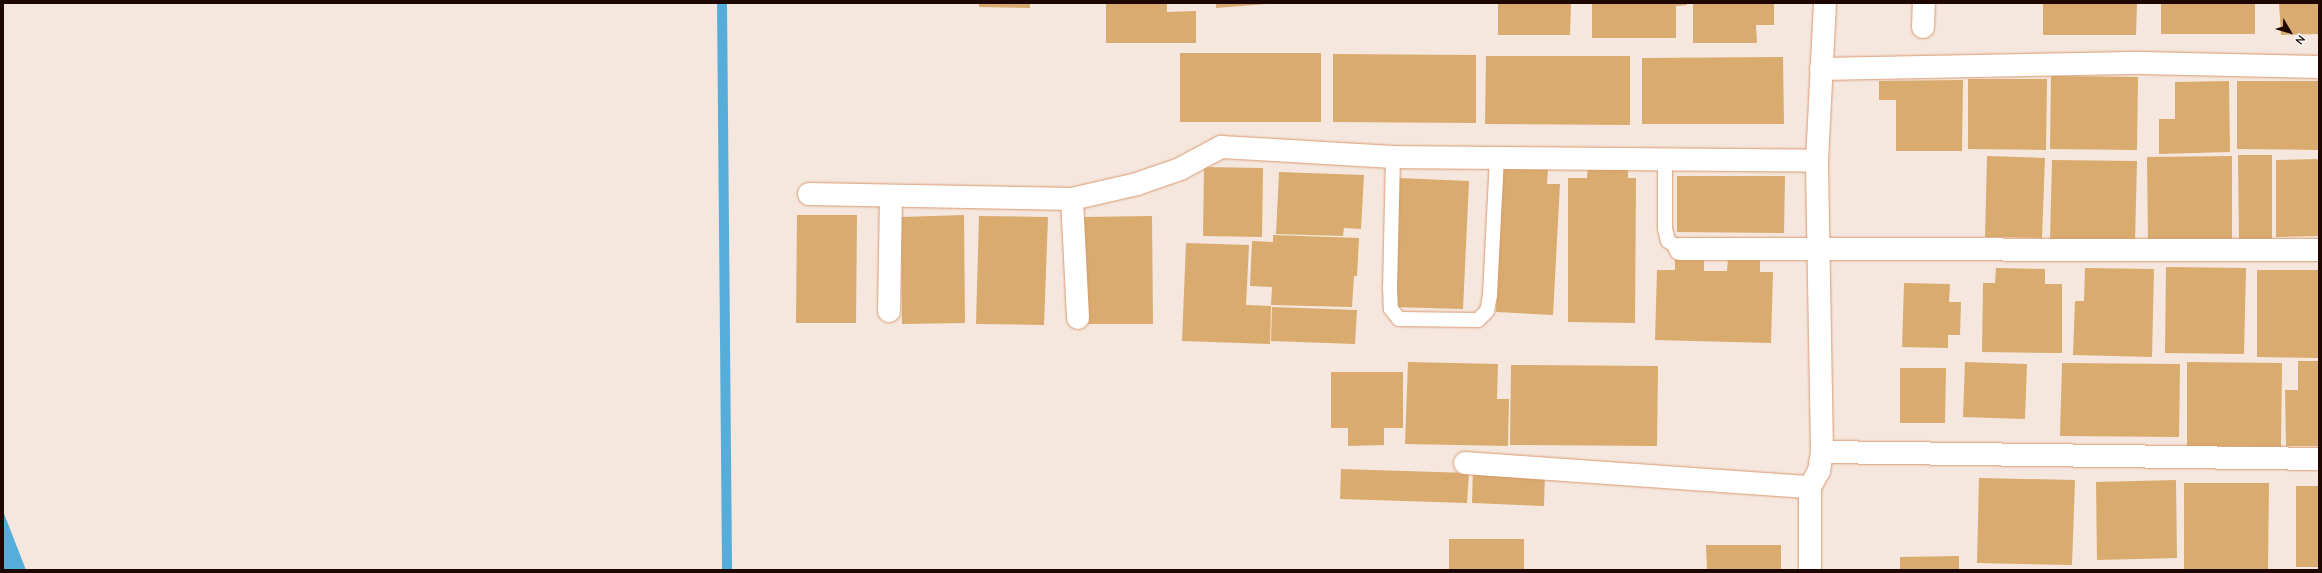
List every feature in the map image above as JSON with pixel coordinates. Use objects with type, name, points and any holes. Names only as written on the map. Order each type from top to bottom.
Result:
[{"type":"street","points":[[1810,570],[1810,487],[1819,471],[1822,452],[1817,250],[1817,161],[1825,3]]},
{"type":"street","points":[[1923,27],[1924,3]]},
{"type":"street","points":[[1821,69],[2142,63],[2319,67]]},
{"type":"street","points":[[809,194],[1072,199],[1137,184],[1180,169],[1221,147],[1393,157],[1817,161]]},
{"type":"street","points":[[889,311],[890,196]]},
{"type":"street","points":[[1072,199],[1078,318]]},
{"type":"street","points":[[1680,249],[2319,250]]},
{"type":"street","points":[[1822,452],[2319,460]]},
{"type":"street","points":[[1465,463],[1810,487]]},
{"type":"lane","points":[[1393,157],[1390,286],[1391,309],[1399,319],[1478,320],[1487,311],[1497,158]]},
{"type":"lane","points":[[1665,159],[1665,228],[1668,241],[1680,249]]},
{"type":"water","points":[[3,511],[26,570],[3,570]]},
{"type":"building","points":[[979,3],[1030,3],[1030,8],[979,7]]},
{"type":"building","points":[[1106,3],[1167,3],[1167,12],[1196,11],[1196,43],[1106,43]]},
{"type":"building","points":[[1216,3],[1266,3],[1266,4],[1216,8]]},
{"type":"building","points":[[1498,3],[1571,3],[1570,35],[1498,35]]},
{"type":"building","points":[[1592,3],[1687,3],[1687,5],[1676,6],[1676,38],[1592,38]]},
{"type":"building","points":[[1693,3],[1774,3],[1774,25],[1756,25],[1757,43],[1693,43]]},
{"type":"building","points":[[2043,3],[2137,3],[2136,35],[2043,35]]},
{"type":"building","points":[[2161,3],[2255,3],[2255,34],[2161,34]]},
{"type":"building","points":[[2279,3],[2319,3],[2319,34],[2281,35]]},
{"type":"building","points":[[1180,53],[1321,53],[1321,122],[1180,122]]},
{"type":"building","points":[[1333,54],[1476,55],[1476,123],[1333,122]]},
{"type":"building","points":[[1486,56],[1630,56],[1630,125],[1485,124]]},
{"type":"building","points":[[1783,57],[1784,124],[1642,124],[1642,58]]},
{"type":"building","points":[[2051,76],[2138,77],[2137,150],[2050,149]]},
{"type":"building","points":[[1968,79],[2047,79],[2046,150],[1968,149]]},
{"type":"building","points":[[1963,80],[1962,151],[1896,151],[1896,100],[1879,100],[1879,81]]},
{"type":"building","points":[[2229,81],[2230,152],[2159,154],[2159,119],[2175,119],[2175,82]]},
{"type":"building","points":[[2237,81],[2319,81],[2319,150],[2237,149]]},
{"type":"building","points":[[2238,155],[2272,155],[2272,239],[2239,240]]},
{"type":"building","points":[[1987,156],[2045,158],[2042,238],[1985,237]]},
{"type":"building","points":[[2232,156],[2232,241],[2148,242],[2147,157]]},
{"type":"building","points":[[2319,159],[2319,236],[2276,237],[2276,160]]},
{"type":"building","points":[[2052,160],[2137,161],[2135,241],[2050,240]]},
{"type":"building","points":[[1588,164],[1628,164],[1628,178],[1636,178],[1635,323],[1568,322],[1568,178],[1587,178]]},
{"type":"building","points":[[1503,166],[1548,168],[1547,184],[1560,184],[1553,315],[1496,312]]},
{"type":"building","points":[[1204,167],[1263,168],[1262,237],[1203,236]]},
{"type":"building","points":[[1279,172],[1364,175],[1361,229],[1344,228],[1343,236],[1276,234]]},
{"type":"building","points":[[1677,176],[1785,176],[1784,233],[1677,232]]},
{"type":"building","points":[[1399,178],[1469,181],[1463,309],[1393,307]]},
{"type":"building","points":[[797,215],[857,215],[856,323],[796,323]]},
{"type":"building","points":[[964,215],[965,323],[902,324],[901,217]]},
{"type":"building","points":[[979,216],[1048,217],[1044,325],[976,324]]},
{"type":"building","points":[[1152,216],[1153,324],[1084,324],[1084,217]]},
{"type":"building","points":[[1273,235],[1359,238],[1357,276],[1354,276],[1352,307],[1271,305],[1272,287],[1250,286],[1252,241],[1273,242]]},
{"type":"building","points":[[1186,243],[1249,245],[1246,305],[1271,306],[1270,344],[1182,341]]},
{"type":"building","points":[[1675,258],[1704,259],[1704,271],[1727,271],[1728,259],[1760,260],[1760,272],[1773,272],[1771,343],[1655,340],[1657,270],[1675,270]]},
{"type":"building","points":[[2166,267],[2246,268],[2244,354],[2165,353]]},
{"type":"building","points":[[1996,268],[2045,269],[2045,284],[2062,284],[2062,353],[1982,352],[1983,283],[1995,283]]},
{"type":"building","points":[[2085,268],[2154,269],[2152,357],[2073,355],[2075,301],[2084,301]]},
{"type":"building","points":[[2257,270],[2319,270],[2319,358],[2257,357]]},
{"type":"building","points":[[1904,283],[1950,284],[1949,302],[1961,302],[1960,335],[1948,335],[1948,348],[1902,347]]},
{"type":"building","points":[[1272,307],[1357,310],[1355,344],[1271,341]]},
{"type":"building","points":[[2298,361],[2319,361],[2319,446],[2286,446],[2285,390],[2298,390]]},
{"type":"building","points":[[1408,362],[1498,364],[1497,399],[1509,399],[1508,446],[1405,444]]},
{"type":"building","points":[[1965,362],[2027,364],[2025,419],[1963,417]]},
{"type":"building","points":[[2187,362],[2282,363],[2281,447],[2187,446]]},
{"type":"building","points":[[2062,363],[2180,364],[2179,437],[2060,436]]},
{"type":"building","points":[[1511,365],[1658,366],[1657,446],[1510,445]]},
{"type":"building","points":[[1900,368],[1946,368],[1945,423],[1900,423]]},
{"type":"building","points":[[1331,372],[1403,372],[1403,428],[1384,428],[1384,445],[1348,446],[1348,428],[1331,428]]},
{"type":"building","points":[[1341,469],[1469,473],[1467,503],[1340,499]]},
{"type":"building","points":[[1473,469],[1545,472],[1544,506],[1472,503]]},
{"type":"building","points":[[1979,478],[2075,480],[2072,565],[1977,563]]},
{"type":"building","points":[[2176,480],[2177,558],[2097,560],[2096,482]]},
{"type":"building","points":[[2184,483],[2269,483],[2268,569],[2184,569]]},
{"type":"building","points":[[2296,486],[2319,486],[2319,567],[2296,567]]},
{"type":"building","points":[[1449,539],[1524,539],[1524,570],[1449,570]]},
{"type":"building","points":[[1706,545],[1781,545],[1781,570],[1707,570]]},
{"type":"building","points":[[1959,556],[1959,570],[1900,570],[1900,557]]},
{"type":"waterway","points":[[722,3],[727,570]]}]
